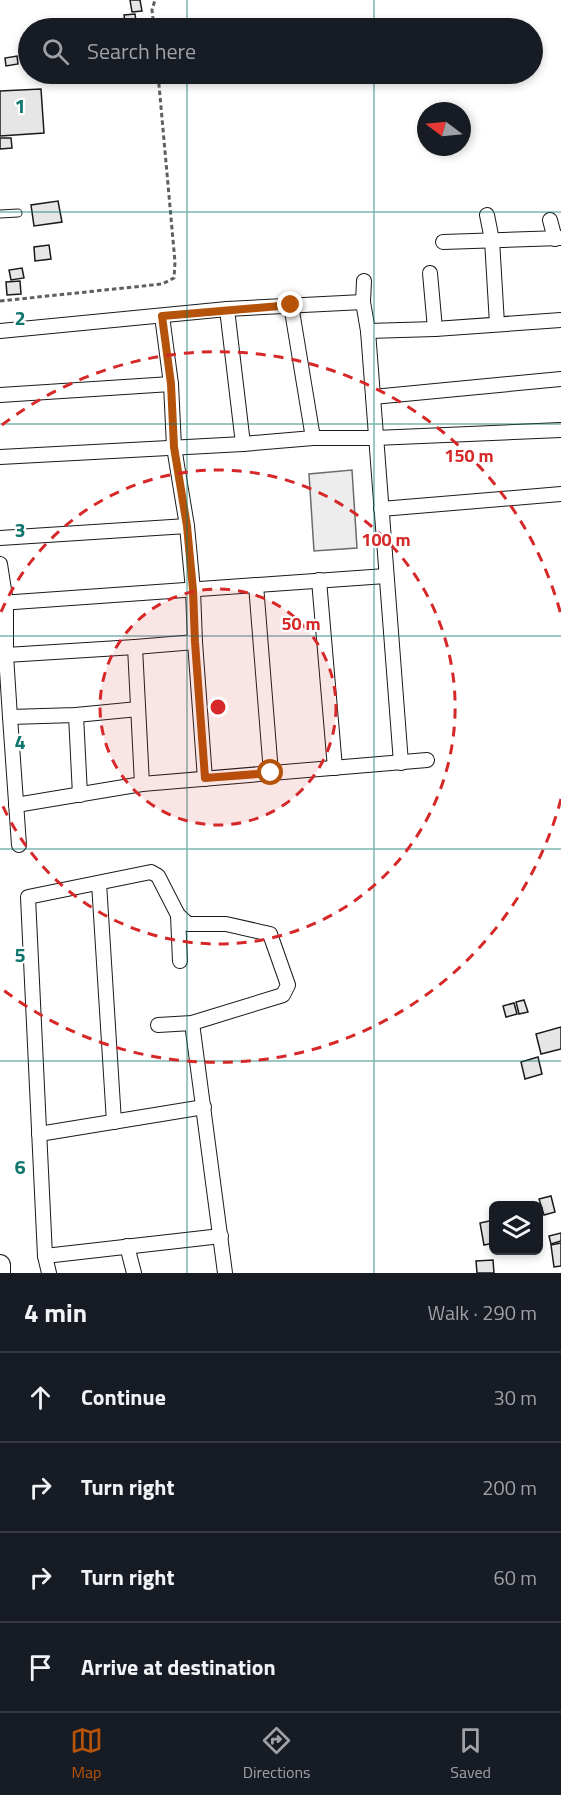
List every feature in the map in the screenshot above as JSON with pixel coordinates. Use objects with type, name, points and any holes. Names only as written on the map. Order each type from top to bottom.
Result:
[{"type":"street","points":[[487,215],[492,240],[497,324]]},
{"type":"street","points":[[443,242],[558,238],[549,220]]},
{"type":"street","points":[[430,273],[435,329]]},
{"type":"street","points":[[364,281],[363,302],[368,331],[401,763]]},
{"type":"street","points":[[0,331],[227,309],[363,302]]},
{"type":"street","points":[[291,305],[313,438]]},
{"type":"street","points":[[227,309],[243,444]]},
{"type":"street","points":[[162,316],[171,384],[174,447],[187,526],[193,590],[205,778]]},
{"type":"street","points":[[368,331],[435,329],[561,320]]},
{"type":"street","points":[[373,397],[561,380]]},
{"type":"street","points":[[0,395],[171,384]]},
{"type":"street","points":[[0,457],[313,438],[375,438],[561,430]]},
{"type":"street","points":[[381,509],[561,495]]},
{"type":"street","points":[[0,538],[187,526]]},
{"type":"street","points":[[0,564],[19,844]]},
{"type":"street","points":[[3,603],[386,576]]},
{"type":"street","points":[[319,580],[335,768]]},
{"type":"street","points":[[256,585],[271,773]]},
{"type":"street","points":[[6,655],[195,642]]},
{"type":"street","points":[[135,647],[142,784]]},
{"type":"street","points":[[10,717],[76,715],[138,709]]},
{"type":"street","points":[[76,715],[80,795]]},
{"type":"street","points":[[16,805],[142,784],[427,760]]},
{"type":"street","points":[[49,1273],[45,1256],[28,897],[151,872],[159,876],[178,915],[188,924],[226,924],[270,933],[288,985],[283,994],[192,1023],[158,1025]]},
{"type":"street","points":[[99,883],[114,1122]]},
{"type":"street","points":[[178,915],[180,961]]},
{"type":"street","points":[[192,1023],[225,1273]]},
{"type":"street","points":[[39,1134],[204,1107]]},
{"type":"street","points":[[45,1256],[220,1236]]},
{"type":"street","points":[[127,1246],[134,1273]]},
{"type":"street","points":[[0,1265],[0,1273]]},
{"type":"lane","points":[[0,214],[18,213]]},
{"type":"path","points":[[153,18],[152,10],[155,0]]},
{"type":"path","points":[[0,301],[162,284],[174,278],[175,262],[159,84]]},
{"type":"shaded area","points":[[352,470],[357,548],[314,551],[309,474]]},
{"type":"building","points":[[130,0],[140,0],[142,11],[132,12]]},
{"type":"building","points":[[135,14],[136,18],[124,18],[124,15]]},
{"type":"building","points":[[17,56],[18,64],[6,66],[5,58]]},
{"type":"building","points":[[41,89],[44,133],[0,136],[0,91]]},
{"type":"building","points":[[0,138],[11,138],[12,148],[0,149]]},
{"type":"building","points":[[58,201],[62,222],[34,226],[31,205]]},
{"type":"building","points":[[49,245],[51,259],[35,261],[34,247]]},
{"type":"building","points":[[22,268],[24,278],[11,280],[9,270]]},
{"type":"building","points":[[20,281],[21,294],[7,295],[6,282]]},
{"type":"building","points":[[524,1000],[528,1012],[519,1014],[516,1002]]},
{"type":"building","points":[[514,1003],[517,1014],[506,1017],[503,1006]]},
{"type":"building","points":[[561,1027],[561,1049],[541,1054],[536,1034]]},
{"type":"building","points":[[538,1057],[542,1074],[525,1079],[521,1062]]},
{"type":"building","points":[[551,1196],[555,1212],[544,1215],[543,1201],[539,1199]]},
{"type":"building","points":[[489,1221],[489,1244],[484,1245],[480,1223]]},
{"type":"building","points":[[561,1233],[561,1241],[551,1244],[549,1236]]},
{"type":"building","points":[[561,1243],[561,1266],[554,1267],[551,1245]]},
{"type":"building","points":[[493,1260],[494,1273],[477,1273],[476,1261]]},
{"type":"route","points":[[271,773],[205,778],[193,590],[187,526],[174,447],[171,384],[162,316],[291,305]]}]
